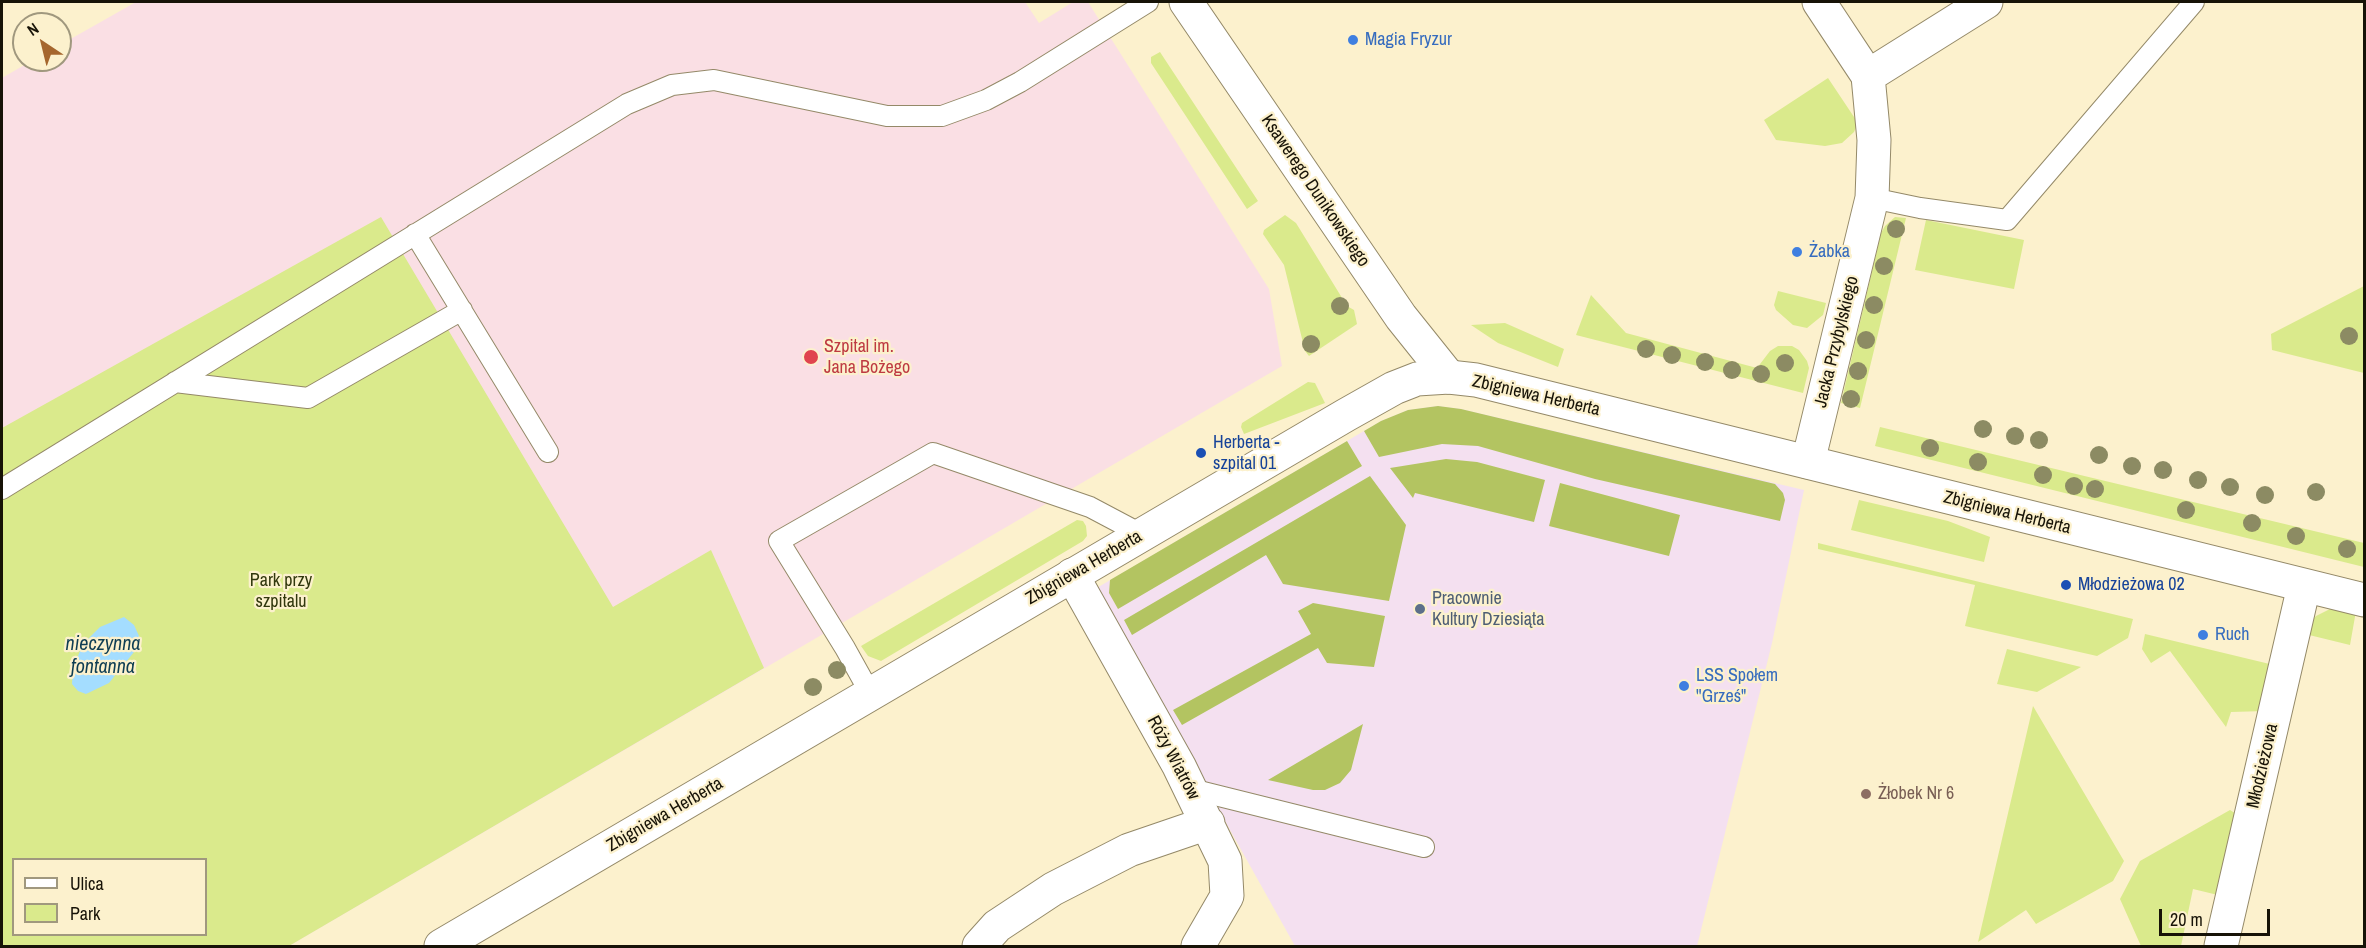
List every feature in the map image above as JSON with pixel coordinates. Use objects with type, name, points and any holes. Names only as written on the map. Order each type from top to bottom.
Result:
[{"type":"street","name":"Ksawerego Dunikowskiego","points":[[1186,2],[1401,317],[1449,377]]},
{"type":"street","points":[[1819,2],[1868,76],[1986,2]]},
{"type":"street","name":"Jacka Przybylskiego","points":[[1808,462],[1872,198],[1874,140],[1868,76]]},
{"type":"street","name":"Zbigniewa Herberta","points":[[441,946],[1141,534],[1394,388],[1417,379],[1449,377],[1476,380],[2364,600]]},
{"type":"street","name":"Róży Wiatrów","points":[[1072,575],[1191,789],[1225,861],[1227,896],[1198,946]]},
{"type":"street","name":"Młodzieżowa","points":[[2221,946],[2304,586]]},
{"type":"street","points":[[979,946],[997,926],[1053,889],[1128,850],[1208,823]]},
{"type":"lane","points":[[2,489],[627,104],[672,85],[714,80],[887,116],[942,116],[986,100],[1020,82],[1148,2]]},
{"type":"lane","points":[[1872,198],[1920,208],[2007,220],[2194,2]]},
{"type":"lane","points":[[415,234],[548,452]]},
{"type":"lane","points":[[175,382],[308,398],[462,310]]},
{"type":"lane","points":[[870,693],[779,541],[933,453],[1090,507],[1141,534]]},
{"type":"lane","points":[[1191,789],[1424,847]]},
{"type":"shaded area","points":[[136,2],[1025,2],[1039,23],[1073,2],[1088,2],[1269,289],[1282,366],[289,946],[2,946],[2,78],[12,72],[72,72],[72,38]]},
{"type":"shaded area","points":[[1438,406],[1461,409],[1804,490],[1772,643],[1697,946],[1295,946],[1095,589],[1381,421],[1408,410]]},
{"type":"green space","points":[[1160,52],[1258,201],[1247,209],[1151,63],[1151,57]]},
{"type":"green space","points":[[1828,78],[1858,123],[1854,132],[1842,143],[1825,146],[1776,140],[1764,120]]},
{"type":"green space","points":[[1285,215],[1296,223],[1347,306],[1354,310],[1357,324],[1309,356],[1305,351],[1284,265],[1263,234],[1264,230]]},
{"type":"green space","name":"Park przy szpitalu","points":[[381,217],[613,607],[711,550],[764,668],[289,946],[2,946],[2,428]]},
{"type":"green space","points":[[1895,217],[1906,218],[1860,408],[1841,403],[1881,233]]},
{"type":"green space","points":[[1926,220],[2024,240],[2014,289],[1915,270]]},
{"type":"green space","points":[[2364,286],[2364,373],[2272,350],[2271,334]]},
{"type":"green space","points":[[1778,291],[1826,303],[1823,315],[1807,328],[1793,325],[1776,310],[1774,305]]},
{"type":"green space","points":[[1591,295],[1626,333],[1757,368],[1770,351],[1778,346],[1792,346],[1799,350],[1809,368],[1803,393],[1576,335]]},
{"type":"green space","points":[[1505,323],[1564,349],[1558,367],[1498,343],[1471,325]]},
{"type":"green space","points":[[1308,382],[1315,383],[1325,403],[1244,434],[1242,423]]},
{"type":"green space","points":[[1438,406],[1461,409],[1775,484],[1783,493],[1785,500],[1780,521],[1595,479],[1478,446],[1442,444],[1379,457],[1364,431],[1408,410]]},
{"type":"green space","points":[[1880,427],[2364,543],[2364,567],[1875,446]]},
{"type":"green space","points":[[1347,441],[1362,466],[1118,609],[1109,593],[1110,580]]},
{"type":"green space","points":[[1446,459],[1477,462],[1545,480],[1534,522],[1415,493],[1413,498],[1390,468]]},
{"type":"green space","points":[[1370,476],[1406,525],[1389,601],[1283,584],[1266,555],[1132,635],[1124,620]]},
{"type":"green space","points":[[1560,483],[1680,515],[1669,556],[1549,526]]},
{"type":"green space","points":[[1859,500],[1948,521],[1990,537],[1984,562],[1851,530]]},
{"type":"green space","points":[[1077,520],[1083,521],[1086,526],[1087,536],[1083,541],[881,661],[868,656],[861,646]]},
{"type":"green space","points":[[1818,543],[2133,619],[2128,638],[2097,656],[1965,626],[1975,585],[1818,549]]},
{"type":"green space","points":[[1313,603],[1385,616],[1374,667],[1327,663],[1318,648],[1182,725],[1173,710],[1311,634],[1298,611]]},
{"type":"green space","points":[[2332,608],[2356,611],[2350,645],[2305,634],[2306,626],[2316,616]]},
{"type":"green space","points":[[2145,634],[2278,666],[2266,711],[2231,712],[2226,727],[2170,651],[2151,663],[2142,649]]},
{"type":"green space","points":[[2007,649],[2081,667],[2037,692],[1997,684]]},
{"type":"green space","points":[[2033,706],[2124,861],[2113,881],[2036,924],[2026,910],[1978,942]]},
{"type":"green space","points":[[1363,724],[1351,770],[1340,783],[1325,790],[1313,790],[1268,780]]},
{"type":"green space","points":[[2230,810],[2238,815],[2222,896],[2193,889],[2181,946],[2141,946],[2120,899],[2140,861]]},
{"type":"water","name":"nieczynna fontanna","points":[[124,617],[134,625],[139,636],[134,652],[109,683],[86,694],[78,691],[72,684],[73,668],[83,644],[100,627]]},
{"type":"place","name":"Magia Fryzur","points":[[1353,40]]},
{"type":"place","name":"Żabka","points":[[1797,252]]},
{"type":"place","name":"Szpital im. Jana Bożego","points":[[811,357]]},
{"type":"place","name":"Herberta - szpital 01","points":[[1201,453]]},
{"type":"place","name":"Młodzieżowa 02","points":[[2066,585]]},
{"type":"place","name":"Pracownie Kultury Dziesiąta","points":[[1420,609]]},
{"type":"place","name":"Ruch","points":[[2203,635]]},
{"type":"place","name":"LSS Społem ''Grześ\"","points":[[1684,686]]},
{"type":"place","name":"Żłobek Nr 6","points":[[1866,794]]}]
